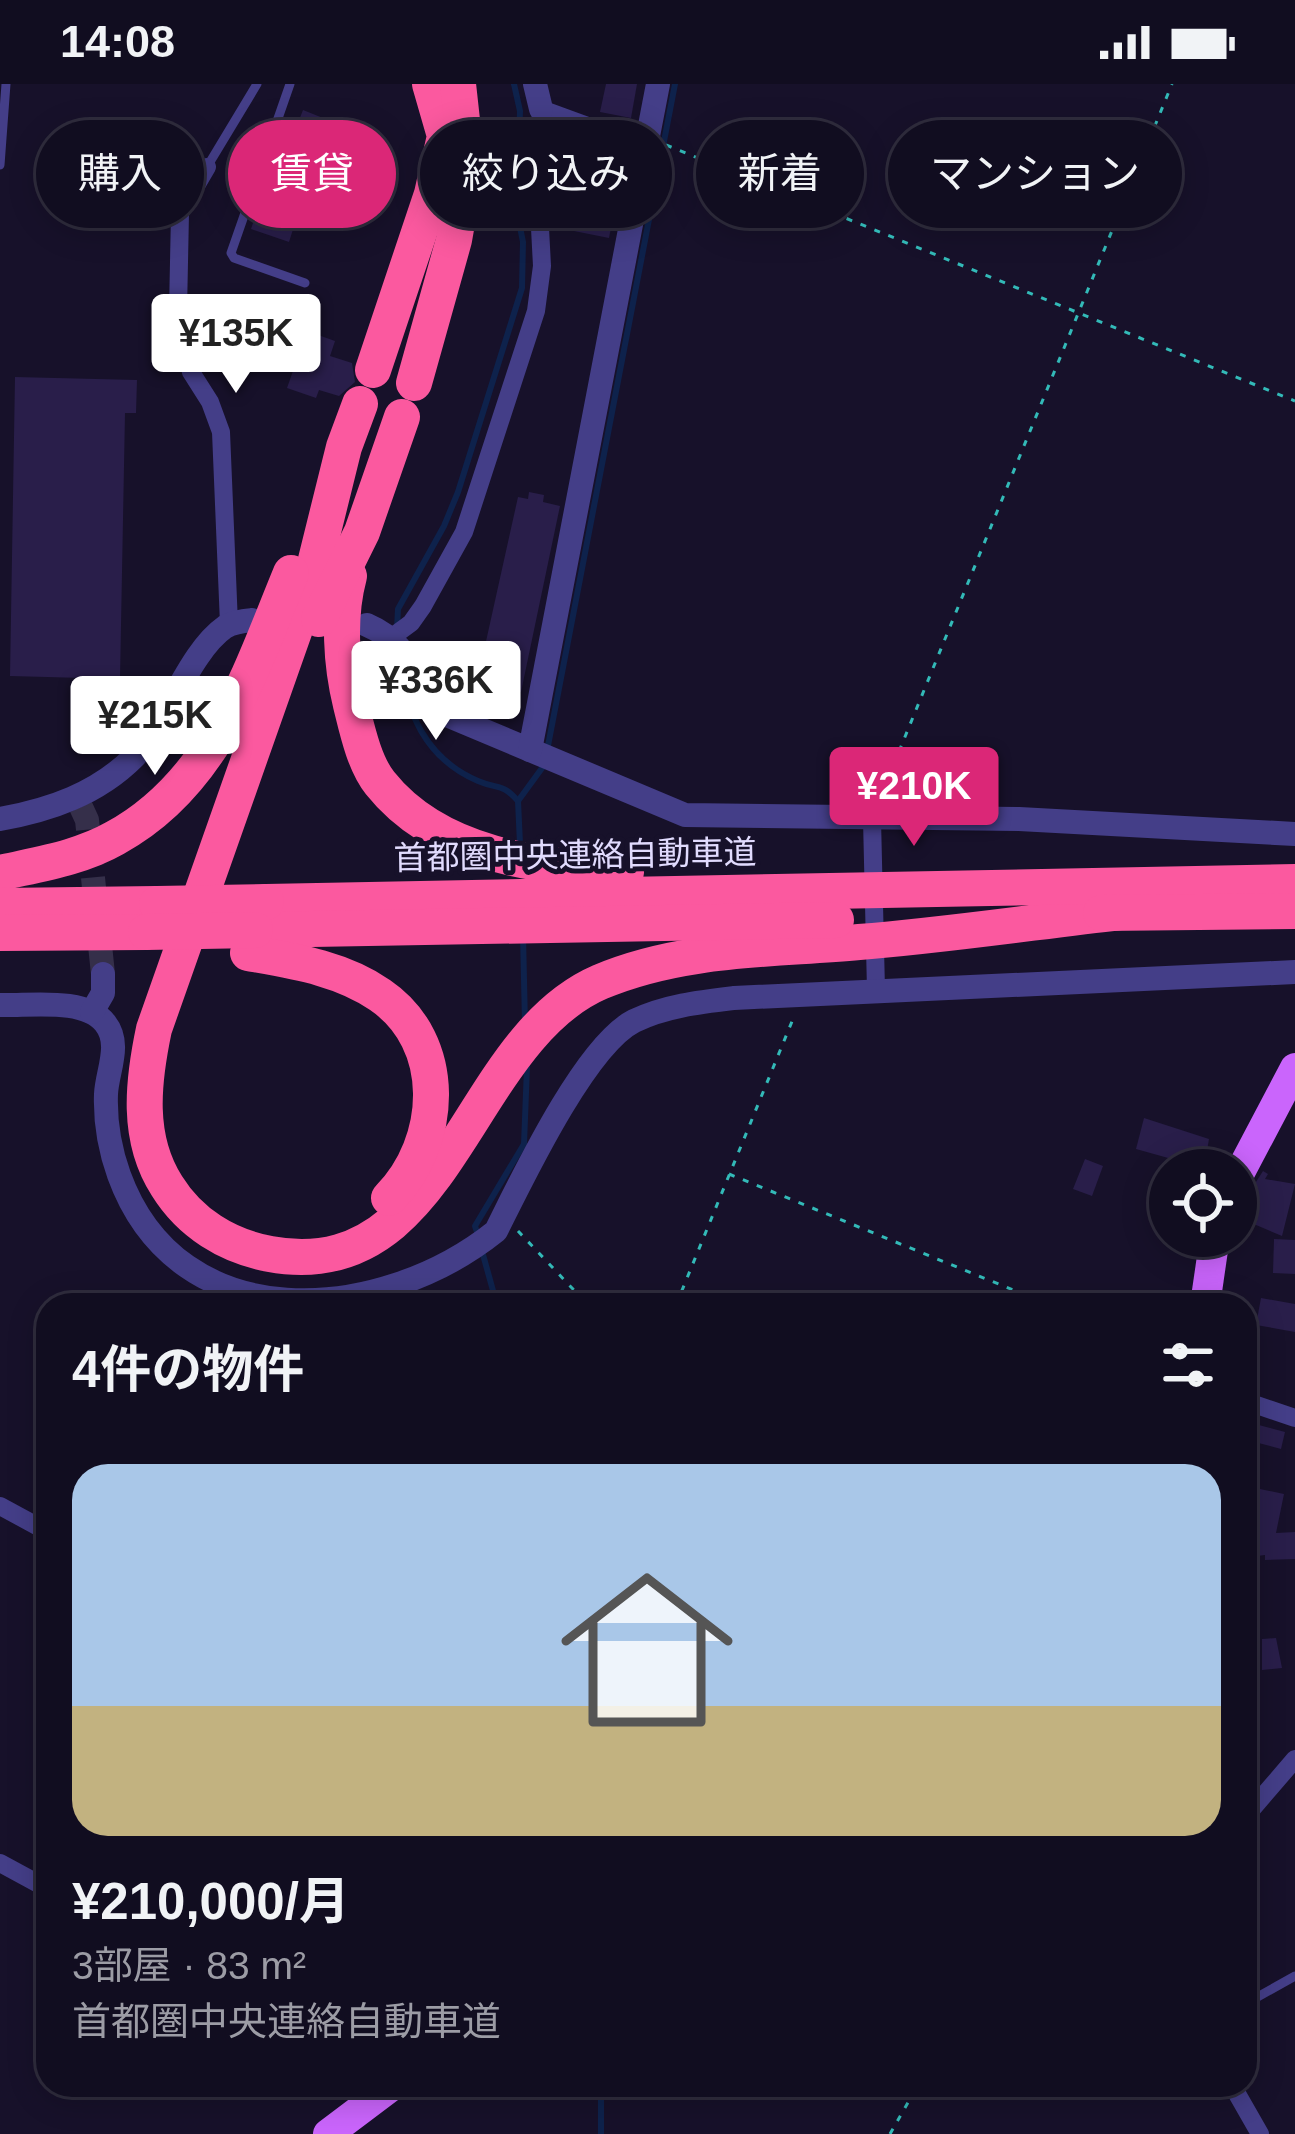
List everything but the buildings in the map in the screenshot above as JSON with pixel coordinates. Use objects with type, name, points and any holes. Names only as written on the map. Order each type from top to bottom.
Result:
[{"type":"highway","points":[[0,873],[59,860],[114,839],[150,815],[212,747],[235,708],[367,387],[432,194],[445,136],[430,84]]},
{"type":"highway","points":[[458,84],[467,166],[454,240],[345,592],[342,668],[358,732],[377,781],[450,839],[500,856],[569,868],[684,877],[713,891]]},
{"type":"highway","points":[[344,447],[308,592],[154,1029],[143,1082],[145,1121],[159,1174],[197,1222],[249,1250],[302,1256],[344,1248],[376,1235],[420,1199],[530,1035],[597,983],[666,960],[752,948],[874,916]]},
{"type":"highway","points":[[0,951],[148,928],[256,928],[315,965],[379,994],[403,1015],[426,1057],[434,1098],[430,1127],[414,1165],[394,1193],[375,1211],[342,1228],[289,1234],[254,1227],[200,1192],[168,1131],[164,1097],[172,1039],[273,748],[327,597],[362,532]]},
{"type":"highway","name":"首都圏中央連絡自動車道","points":[[0,933],[256,928],[713,891],[874,916],[1295,882]]},
{"type":"highway","name":"首都圏中央連絡自動車道","points":[[0,906],[148,928]]},
{"type":"highway","name":"首都圏中央連絡自動車道","points":[[522,910],[874,916],[1295,911]]},
{"type":"main road","points":[[1252,1149],[1295,1068]]},
{"type":"main road","points":[[1207,1293],[1212,1257]]},
{"type":"main road","points":[[328,2134],[377,2097]]},
{"type":"street","points":[[651,120],[658,84]]},
{"type":"street","points":[[398,643],[464,532],[532,323],[542,266],[538,96],[592,120]]},
{"type":"street","points":[[0,819],[78,802],[132,758],[160,725],[207,648],[241,622],[221,432],[191,372],[178,311],[180,213],[207,167]]},
{"type":"street","points":[[541,755],[632,228]]},
{"type":"street","points":[[367,625],[398,643],[436,706],[449,716],[685,815],[1018,820],[1295,834]]},
{"type":"street","points":[[872,819],[876,990]]},
{"type":"street","points":[[367,1293],[472,1250],[496,1231],[596,1055],[631,1022],[694,1003],[876,990],[1295,972]]},
{"type":"street","points":[[92,1012],[103,993],[103,974]]},
{"type":"street","points":[[0,1005],[75,1008],[92,1012],[106,1024],[113,1041],[105,1097],[109,1138],[136,1211],[166,1248],[201,1276],[241,1293]]},
{"type":"street","points":[[1257,1404],[1295,1418]]},
{"type":"street","points":[[0,1506],[36,1526]]},
{"type":"street","points":[[1257,1803],[1295,1759]]},
{"type":"street","points":[[0,1863],[36,1882]]},
{"type":"street","points":[[1239,2097],[1260,2134]]},
{"type":"lane","points":[[0,164],[6,84]]},
{"type":"lane","points":[[207,167],[257,84]]},
{"type":"lane","points":[[290,84],[231,253],[305,283]]},
{"type":"lane","points":[[1257,1997],[1295,1976]]},
{"type":"path","points":[[872,819],[1172,84]]},
{"type":"path","points":[[672,147],[1295,401]]},
{"type":"path","points":[[681,1293],[804,996]]},
{"type":"path","points":[[730,1174],[1021,1293]]},
{"type":"path","points":[[501,1220],[523,1234],[577,1293]]},
{"type":"path","points":[[890,2134],[911,2097]]},
{"type":"waterway","points":[[397,629],[398,609],[458,492],[522,288],[523,242],[517,212],[520,111],[514,84]]},
{"type":"waterway","points":[[547,751],[675,84]]},
{"type":"waterway","points":[[397,660],[413,715],[444,760],[518,801]]},
{"type":"waterway","points":[[520,844],[518,801],[545,764]]},
{"type":"waterway","points":[[523,935],[525,1024]]},
{"type":"waterway","points":[[477,1232],[475,1226],[524,1144],[527,1067]]},
{"type":"waterway","points":[[482,1251],[494,1293]]},
{"type":"waterway","points":[[601,2097],[601,2134]]},
{"type":"tunnel","points":[[81,807],[87,820],[103,974]]}]
